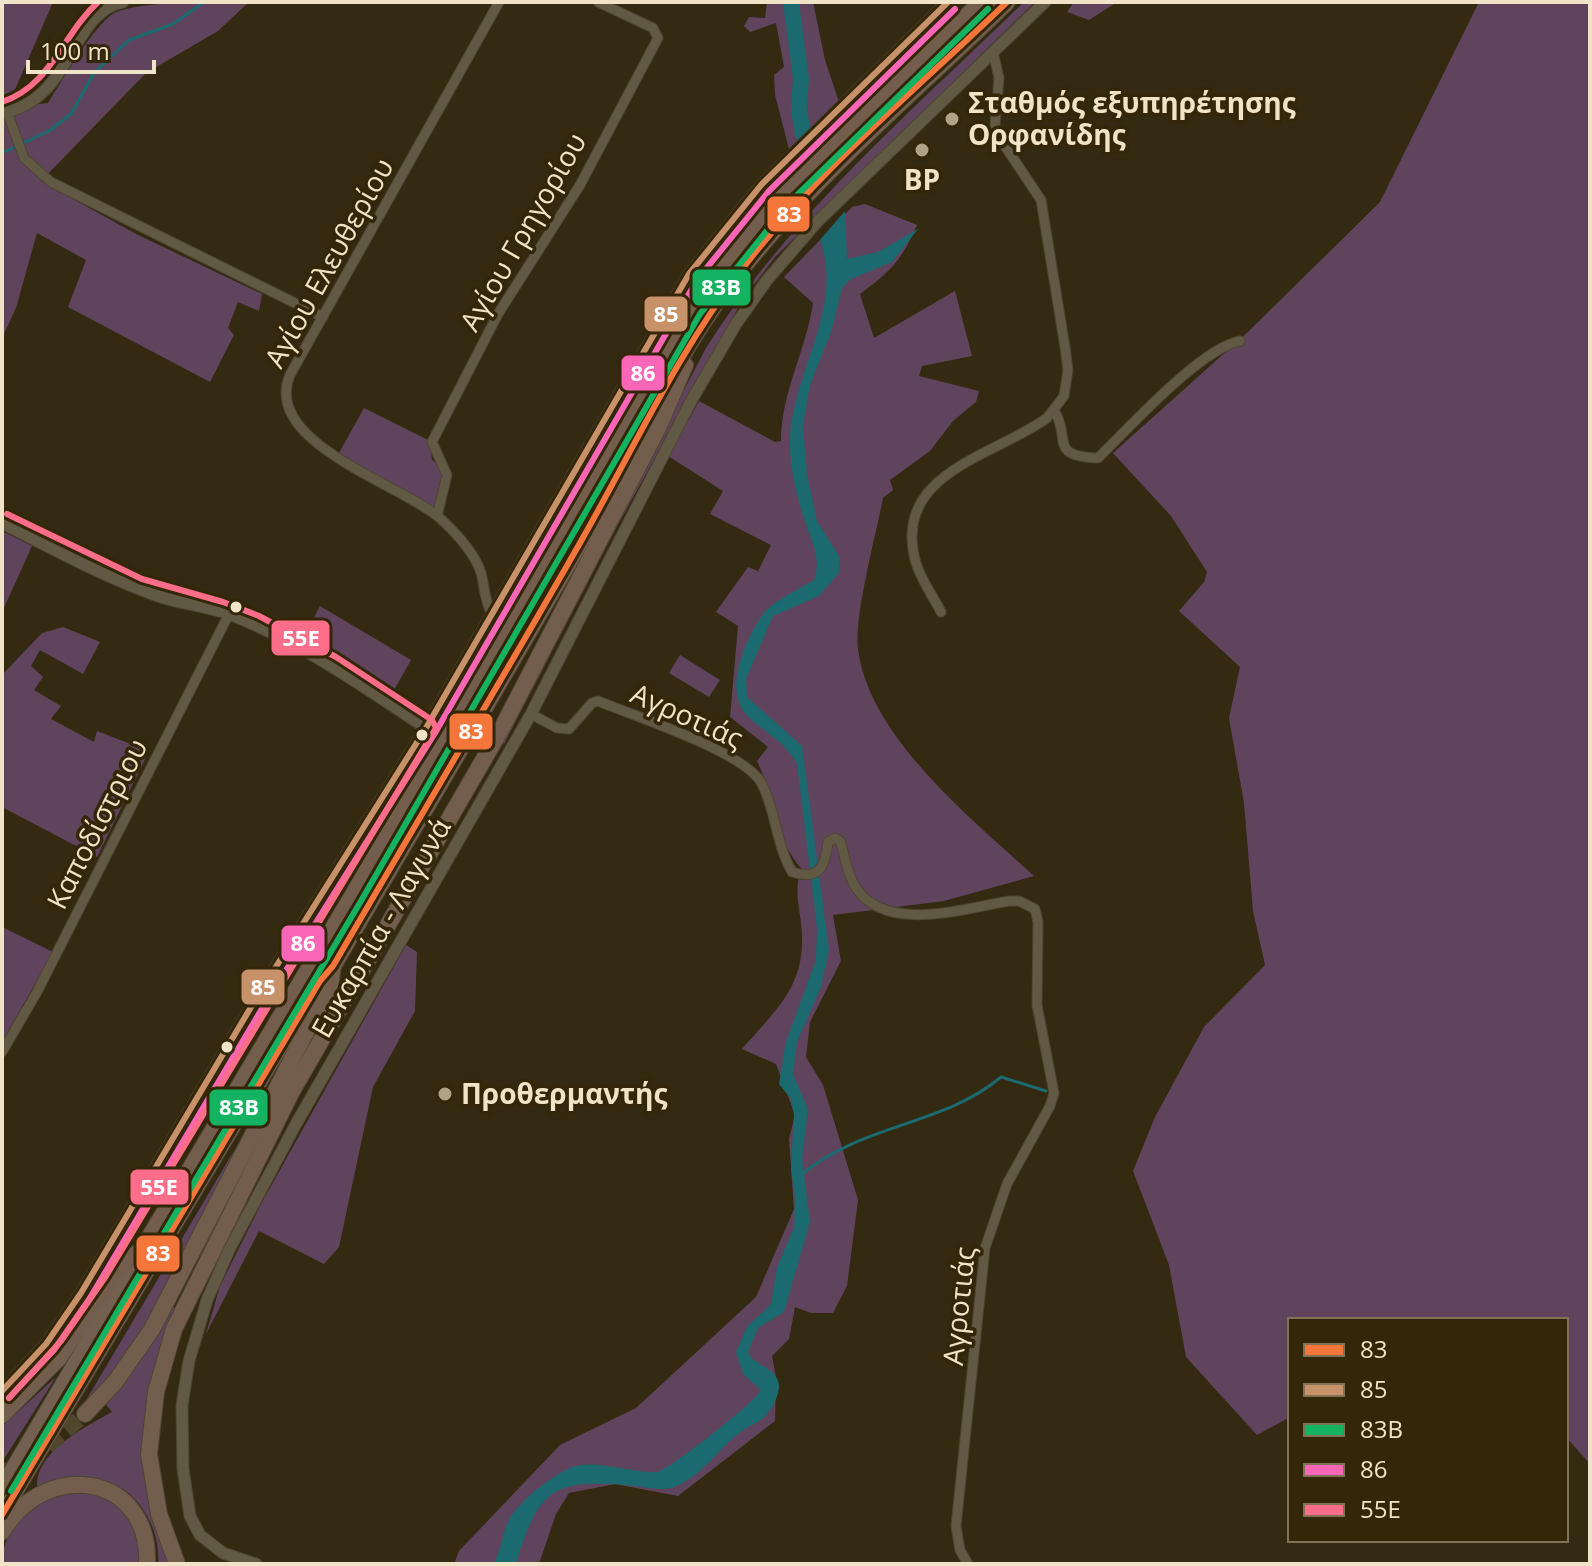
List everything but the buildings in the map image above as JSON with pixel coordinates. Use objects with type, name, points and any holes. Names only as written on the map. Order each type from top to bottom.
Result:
[{"type":"highway","points":[[2,1486],[352,896],[692,308],[782,196],[981,2]]},
{"type":"highway","points":[[2,1515],[320,981],[333,966],[581,541],[665,384],[714,307],[769,237],[1007,2]]},
{"type":"highway","points":[[177,1564],[159,1514],[149,1454],[156,1392],[174,1329],[292,1091],[503,726],[675,394],[696,335]]},
{"type":"highway","points":[[85,1414],[128,1365],[164,1307],[330,986],[333,966]]},
{"type":"highway","points":[[2,1415],[59,1358],[116,1271],[143,1248]]},
{"type":"highway","points":[[2,1532],[23,1505],[44,1490],[68,1484],[93,1486],[114,1496],[134,1515],[144,1537],[147,1564]]},
{"type":"street","points":[[123,2],[103,8],[95,16],[51,84],[36,98],[4,113],[24,158],[51,182],[323,317]]},
{"type":"street","name":"Αγίου Ελευθερίου","points":[[492,614],[475,560],[437,516],[334,454],[292,421],[285,402],[287,383],[499,2]]},
{"type":"street","name":"Αγίου Γρηγορίου","points":[[437,516],[447,475],[432,442],[442,419],[498,314],[580,185],[658,38],[653,28],[598,2]]},
{"type":"street","points":[[2,1391],[55,1331],[137,1199],[257,997],[426,728],[671,302],[706,251],[762,184],[948,2]]},
{"type":"street","name":"Ευκαρπία - Λαγυνά","points":[[249,1563],[217,1549],[200,1535],[192,1521],[181,1451],[183,1395],[207,1300],[283,1146],[531,714],[691,401],[755,296],[818,221],[1045,2]]},
{"type":"street","points":[[941,612],[913,552],[914,527],[924,501],[941,476],[1037,426],[1055,412],[1064,396],[1068,370],[1044,216],[1036,189],[1009,153],[995,125],[999,78],[993,52]]},
{"type":"street","points":[[1055,412],[1066,448],[1077,456],[1098,458],[1162,396],[1213,353],[1240,341]]},
{"type":"street","points":[[2,523],[120,582],[161,598],[229,614],[322,662],[426,728]]},
{"type":"street","name":"Καποδίστριου","points":[[2,1052],[37,992],[229,614]]},
{"type":"street","name":"Αγροτιάς","points":[[531,714],[557,728],[570,729],[592,703],[598,701],[731,756],[757,775],[792,872],[802,875],[822,870],[826,863],[828,842],[835,838],[840,841],[854,885],[863,897],[888,911],[915,914],[1009,901],[1019,901],[1035,909],[1038,922],[1037,1005],[1054,1093],[1050,1106],[1007,1184],[985,1248],[956,1526],[960,1550],[968,1564]]},
{"type":"shaded area","points":[[2,2],[53,2],[7,108],[48,103],[88,41],[114,13],[160,4],[249,2],[218,31],[146,73],[41,181],[136,234],[262,294],[259,311],[238,302],[228,328],[234,335],[210,382],[68,307],[86,260],[37,233],[16,308],[2,338]]},
{"type":"shaded area","points":[[767,2],[813,2],[825,60],[839,102],[789,149],[775,95],[774,75],[784,67],[776,23],[750,32],[744,26],[749,17],[765,18]]},
{"type":"shaded area","points":[[1024,2],[1035,2],[776,256],[743,299],[615,530],[504,744],[500,740],[706,348],[739,299],[775,253],[854,166]]},
{"type":"shaded area","points":[[1074,2],[1117,2],[1089,20],[1067,12]]},
{"type":"shaded area","points":[[1479,2],[1590,2],[1590,1464],[1568,1439],[1568,1318],[1288,1318],[1288,1418],[1257,1435],[1186,1357],[1169,1265],[1133,1171],[1155,1117],[1204,1027],[1265,965],[1253,911],[1244,803],[1229,718],[1240,667],[1179,611],[1204,582],[1207,572],[1171,516],[1113,453],[1248,332],[1380,202]]},
{"type":"shaded area","points":[[865,204],[917,225],[894,264],[860,294],[874,338],[955,291],[972,356],[922,366],[919,376],[979,391],[976,402],[953,421],[930,451],[890,480],[893,490],[883,498],[859,616],[858,649],[866,682],[881,714],[927,774],[1034,876],[944,901],[833,915],[841,961],[810,1022],[806,1057],[823,1085],[858,1200],[847,1286],[833,1313],[811,1313],[795,1307],[789,1339],[772,1356],[776,1378],[775,1421],[678,1496],[615,1484],[569,1493],[556,1514],[539,1564],[454,1564],[459,1551],[560,1445],[636,1408],[756,1297],[794,1209],[789,1139],[795,1115],[776,1064],[742,1049],[783,1001],[797,974],[802,942],[798,897],[801,868],[780,831],[757,761],[768,747],[730,717],[738,626],[716,612],[748,567],[758,571],[771,545],[710,514],[723,491],[668,456],[699,401],[775,442],[781,441],[789,388],[813,303],[784,277],[852,207]]},
{"type":"shaded area","points":[[364,408],[430,441],[432,460],[446,471],[444,491],[432,509],[339,453]]},
{"type":"shaded area","points":[[2,531],[32,546],[2,612]]},
{"type":"shaded area","points":[[320,606],[411,660],[389,699],[300,645]]},
{"type":"shaded area","points":[[63,627],[100,642],[83,674],[40,650],[31,666],[43,677],[34,690],[61,706],[51,719],[94,742],[97,731],[149,751],[97,857],[2,807],[2,675],[42,633]]},
{"type":"shaded area","points":[[680,655],[720,680],[709,697],[669,673]]},
{"type":"shaded area","points":[[2,927],[53,952],[2,1042]]},
{"type":"shaded area","points":[[406,945],[417,952],[415,1011],[373,1087],[339,1247],[324,1264],[259,1231],[206,1334],[220,1286],[262,1202]]},
{"type":"shaded area","points":[[238,1144],[151,1321],[101,1392],[85,1402]]},
{"type":"shaded area","points":[[172,1306],[176,1309],[157,1357],[149,1395],[172,1564],[158,1564],[158,1550],[150,1521],[133,1497],[121,1488],[93,1479],[37,1487],[44,1463],[53,1452],[76,1433],[112,1412],[105,1403]]},
{"type":"shaded area","points":[[56,1377],[4,1459],[2,1459],[2,1426]]},
{"type":"shaded area","points":[[62,1490],[99,1496],[121,1507],[134,1528],[143,1564],[2,1564],[3,1551],[13,1529],[30,1512]]},
{"type":"water","points":[[845,211],[847,259],[878,252],[918,229],[892,262],[851,279],[842,288],[831,332],[810,385],[803,425],[807,475],[817,521],[839,556],[839,573],[819,596],[773,616],[746,679],[747,697],[802,746],[829,950],[821,987],[797,1042],[793,1074],[808,1109],[802,1159],[810,1222],[784,1312],[758,1328],[748,1352],[778,1380],[778,1393],[765,1417],[733,1438],[692,1477],[671,1488],[586,1484],[554,1493],[533,1518],[516,1564],[494,1564],[510,1518],[528,1497],[551,1479],[576,1466],[587,1465],[657,1472],[711,1435],[761,1390],[743,1374],[736,1352],[747,1327],[771,1304],[777,1267],[794,1228],[795,1197],[791,1169],[794,1115],[791,1099],[779,1084],[786,1042],[816,960],[817,928],[797,764],[784,746],[746,714],[737,696],[736,684],[746,646],[763,614],[780,599],[815,579],[816,554],[795,486],[790,437],[793,412],[816,339],[826,290],[826,265],[820,240]]},
{"type":"waterway","points":[[2,153],[49,131],[71,114],[94,73],[129,40],[173,24],[204,2]]},
{"type":"waterway","points":[[791,2],[801,79],[799,109],[803,134]]},
{"type":"waterway","points":[[801,1175],[850,1145],[954,1106],[1001,1077],[1046,1091]]},
{"type":"tunnel","points":[[7,1471],[50,1444],[85,1414]]},
{"type":"transit line","name":"55Ε","points":[[2,102],[19,94],[45,72],[98,2]]},
{"type":"transit line","name":"85","points":[[2,1391],[46,1344],[81,1293],[257,997],[426,728],[689,274],[762,184],[948,2]]},
{"type":"transit line","name":"83","points":[[2,1515],[320,981],[333,966],[600,508],[676,368],[719,300],[773,232],[836,163],[1007,2]]},
{"type":"transit line","name":"86","points":[[9,1398],[54,1350],[90,1298],[266,1002],[435,733],[697,280],[769,191],[955,9]]},
{"type":"transit line","name":"83B","points":[[11,1491],[361,901],[700,314],[789,203],[988,9]]},
{"type":"transit line","name":"55Ε","points":[[7,514],[142,579],[223,602],[259,616],[336,657],[432,720],[436,728],[106,1276],[61,1341],[9,1398]]},
{"type":"place","name":"Σταθμός εξυπηρέτησης Ορφανίδης","points":[[952,119]]},
{"type":"place","name":"BP","points":[[922,150]]},
{"type":"place","name":"Προθερμαντής","points":[[445,1094]]}]
